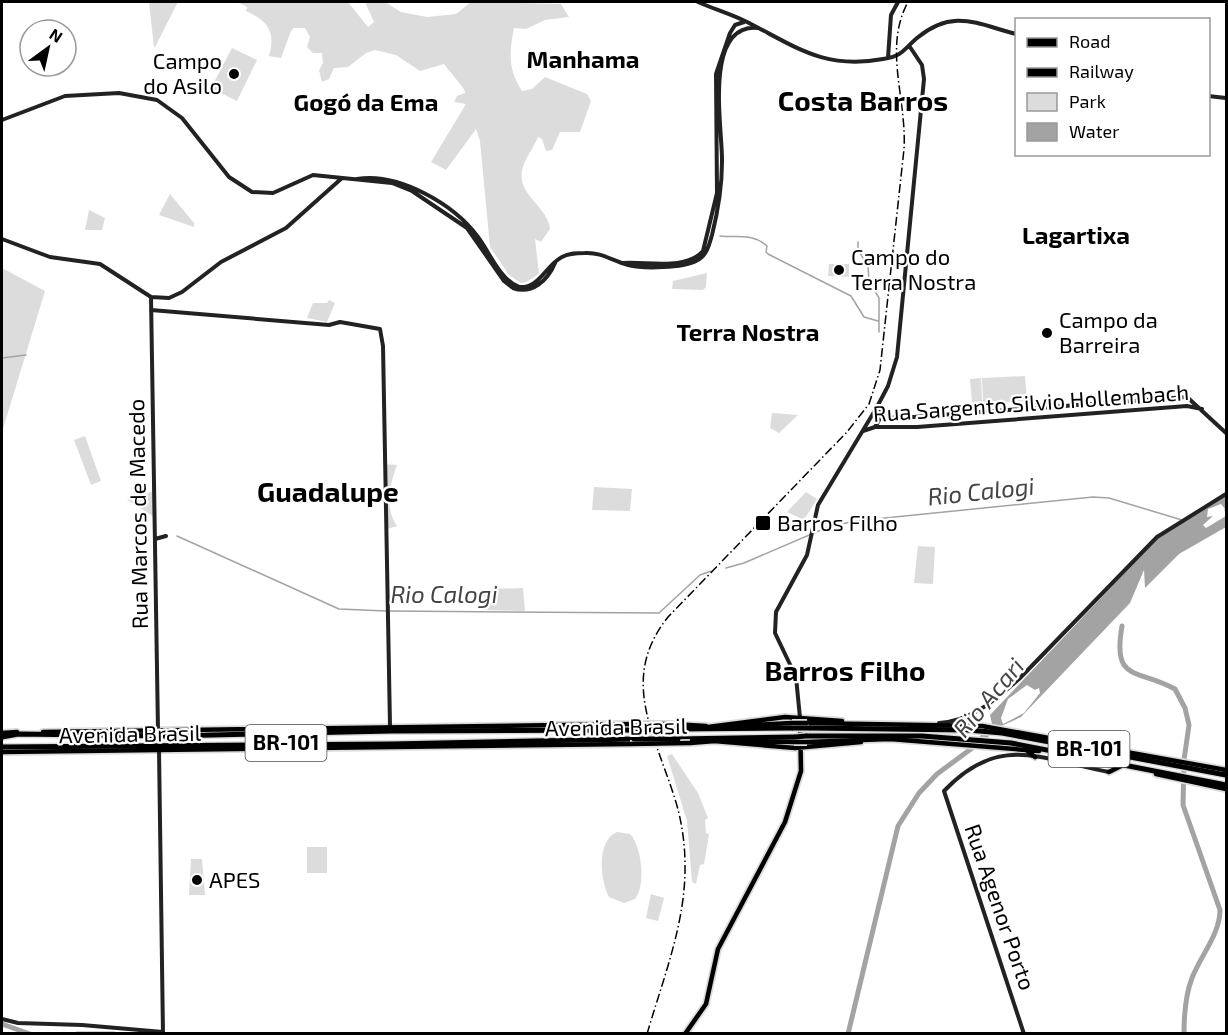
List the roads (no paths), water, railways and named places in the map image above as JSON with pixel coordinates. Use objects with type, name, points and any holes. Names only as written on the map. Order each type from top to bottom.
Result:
[{"type":"highway","name":"Avenida Brasil","points":[[2,737],[41,734],[167,736],[391,730],[562,730],[673,726],[979,727],[1191,765],[1227,775]]},
{"type":"highway","name":"Avenida Brasil","points":[[2,747],[922,736],[1066,752],[1227,787]]},
{"type":"main road","points":[[698,2],[745,21],[820,58],[863,61],[902,54],[922,35],[954,19],[1015,33]]},
{"type":"main road","points":[[888,58],[891,15],[898,2]]},
{"type":"main road","points":[[2,120],[65,96],[119,93],[147,97],[166,104],[175,111],[227,176],[252,192],[273,193],[308,176],[392,180],[419,191],[467,224],[508,281],[523,288],[533,285],[565,256],[591,253],[622,263],[670,264],[699,255],[708,238],[717,185],[716,74],[736,24],[734,16]]},
{"type":"main road","points":[[736,24],[745,21]]},
{"type":"main road","points":[[745,21],[747,28]]},
{"type":"main road","points":[[731,35],[747,28],[758,28]]},
{"type":"main road","points":[[685,1034],[706,1004],[718,950],[782,830],[800,777],[800,718],[796,677],[776,639],[774,623],[778,607],[804,561],[821,499],[877,407],[897,357],[924,88],[923,68],[910,47]]},
{"type":"main road","points":[[1210,96],[1227,98]]},
{"type":"main road","points":[[2,239],[50,257],[100,264],[151,297],[165,299],[176,296],[221,262],[286,228],[343,177]]},
{"type":"main road","name":"Rua Marcos de Macedo","points":[[151,297],[158,731]]},
{"type":"main road","points":[[151,310],[329,325],[340,322],[376,326],[381,331],[390,726]]},
{"type":"main road","name":"Rua Sargento Silvio Hollembach","points":[[877,407],[882,415],[900,418],[1186,397],[1203,409],[1227,433]]},
{"type":"main road","points":[[1081,404],[1082,414]]},
{"type":"main road","name":"Rua Sargento Silvio Hollembach","points":[[862,432],[875,427],[981,422],[1187,406],[1203,409]]},
{"type":"main road","points":[[981,412],[981,422]]},
{"type":"main road","points":[[875,427],[882,415]]},
{"type":"main road","points":[[871,417],[875,427]]},
{"type":"main road","points":[[928,726],[958,722],[971,715],[1020,678],[1127,565],[1177,522],[1227,494]]},
{"type":"main road","points":[[155,540],[166,536]]},
{"type":"main road","points":[[971,715],[979,727]]},
{"type":"main road","points":[[708,726],[800,718],[869,725]]},
{"type":"main road","name":"Avenida Brasil","points":[[2,732],[390,726],[634,727]]},
{"type":"main road","points":[[525,726],[562,730]]},
{"type":"main road","name":"Avenida Brasil","points":[[673,726],[793,726]]},
{"type":"main road","name":"Avenida Brasil","points":[[808,726],[979,727]]},
{"type":"main road","name":"Avenida Brasil","points":[[2,752],[540,745],[632,741],[690,743],[794,739]]},
{"type":"main road","name":"Avenida Brasil","points":[[806,739],[969,742]]},
{"type":"main road","points":[[714,741],[801,748],[883,739]]},
{"type":"main road","points":[[540,745],[571,740]]},
{"type":"main road","name":"Avenida Brasil","points":[[995,744],[1026,752],[1121,766],[1174,777]]},
{"type":"main road","points":[[2,1019],[18,1023],[82,1024],[163,1033],[159,750]]},
{"type":"main road","points":[[1026,752],[1109,772],[1121,766]]},
{"type":"main road","name":"Rua Agenor Porto","points":[[1024,1034],[944,791],[963,772],[985,759],[1001,754],[1026,752]]},
{"type":"main road","name":"Avenida Brasil","points":[[1191,765],[1227,770]]},
{"type":"water","points":[[1226,496],[1226,511],[1221,504],[1208,509],[1207,517],[1213,516],[1203,525],[1206,528],[1226,516],[1226,527],[1179,554],[1145,588],[1144,570],[1130,603],[1021,717],[997,728],[977,748],[969,747],[992,724],[990,715],[1159,537]],"holes":[[[1027,685],[1035,690],[1039,688],[1040,693],[1024,713],[1003,724],[1001,718],[1008,699]]]},
{"type":"waterway","points":[[720,236],[745,237],[762,242],[767,246],[768,254],[851,296],[864,317],[878,321]]},
{"type":"waterway","points":[[858,242],[858,250],[868,266],[869,281],[879,298],[879,332]]},
{"type":"waterway","points":[[2,358],[26,355]]},
{"type":"waterway","name":"Rio Calogi","points":[[726,568],[744,563],[828,527],[855,521],[1093,497],[1109,498],[1182,520]]},
{"type":"waterway","name":"Rio Calogi","points":[[177,536],[339,609],[386,611]]},
{"type":"waterway","name":"Rio Calogi","points":[[390,611],[659,613],[700,575],[711,571]]},
{"type":"waterway","points":[[1122,626],[1120,644],[1124,665],[1130,671],[1175,689],[1185,708],[1189,725],[1184,760],[1183,805],[1220,910],[1214,936],[1190,985],[1185,1006],[1184,1034]]},
{"type":"waterway","name":"Rio Acari","points":[[848,1034],[898,826],[919,793],[937,774],[979,743]]},
{"type":"waterway","name":"Rio Acari","points":[[2,1024],[30,1034]]},
{"type":"waterway","name":"Rio Acari","points":[[77,1034],[114,1034]]},
{"type":"railway","points":[[647,1034],[678,929],[685,865],[678,811],[645,704],[643,683],[646,661],[654,639],[668,617],[847,432],[869,404],[880,370],[904,149],[897,37],[908,2]]},
{"type":"place","name":"Campo do Asilo","points":[[234,74]]},
{"type":"place","name":"Campo do Terra Nostra","points":[[839,270]]},
{"type":"place","name":"Campo da Barreira","points":[[1047,333]]},
{"type":"place","name":"Barros Filho","points":[[763,523]]},
{"type":"place","name":"APES","points":[[197,880]]},
{"type":"district","name":"Manhama","points":[[583,60]]},
{"type":"district","name":"Costa Barros","points":[[863,101]]},
{"type":"district","name":"Gogó da Ema","points":[[366,103]]},
{"type":"district","name":"Lagartixa","points":[[1076,236]]},
{"type":"district","name":"Terra Nostra","points":[[748,333]]},
{"type":"district","name":"Guadalupe","points":[[328,492]]},
{"type":"district","name":"Barros Filho","points":[[845,671]]}]
